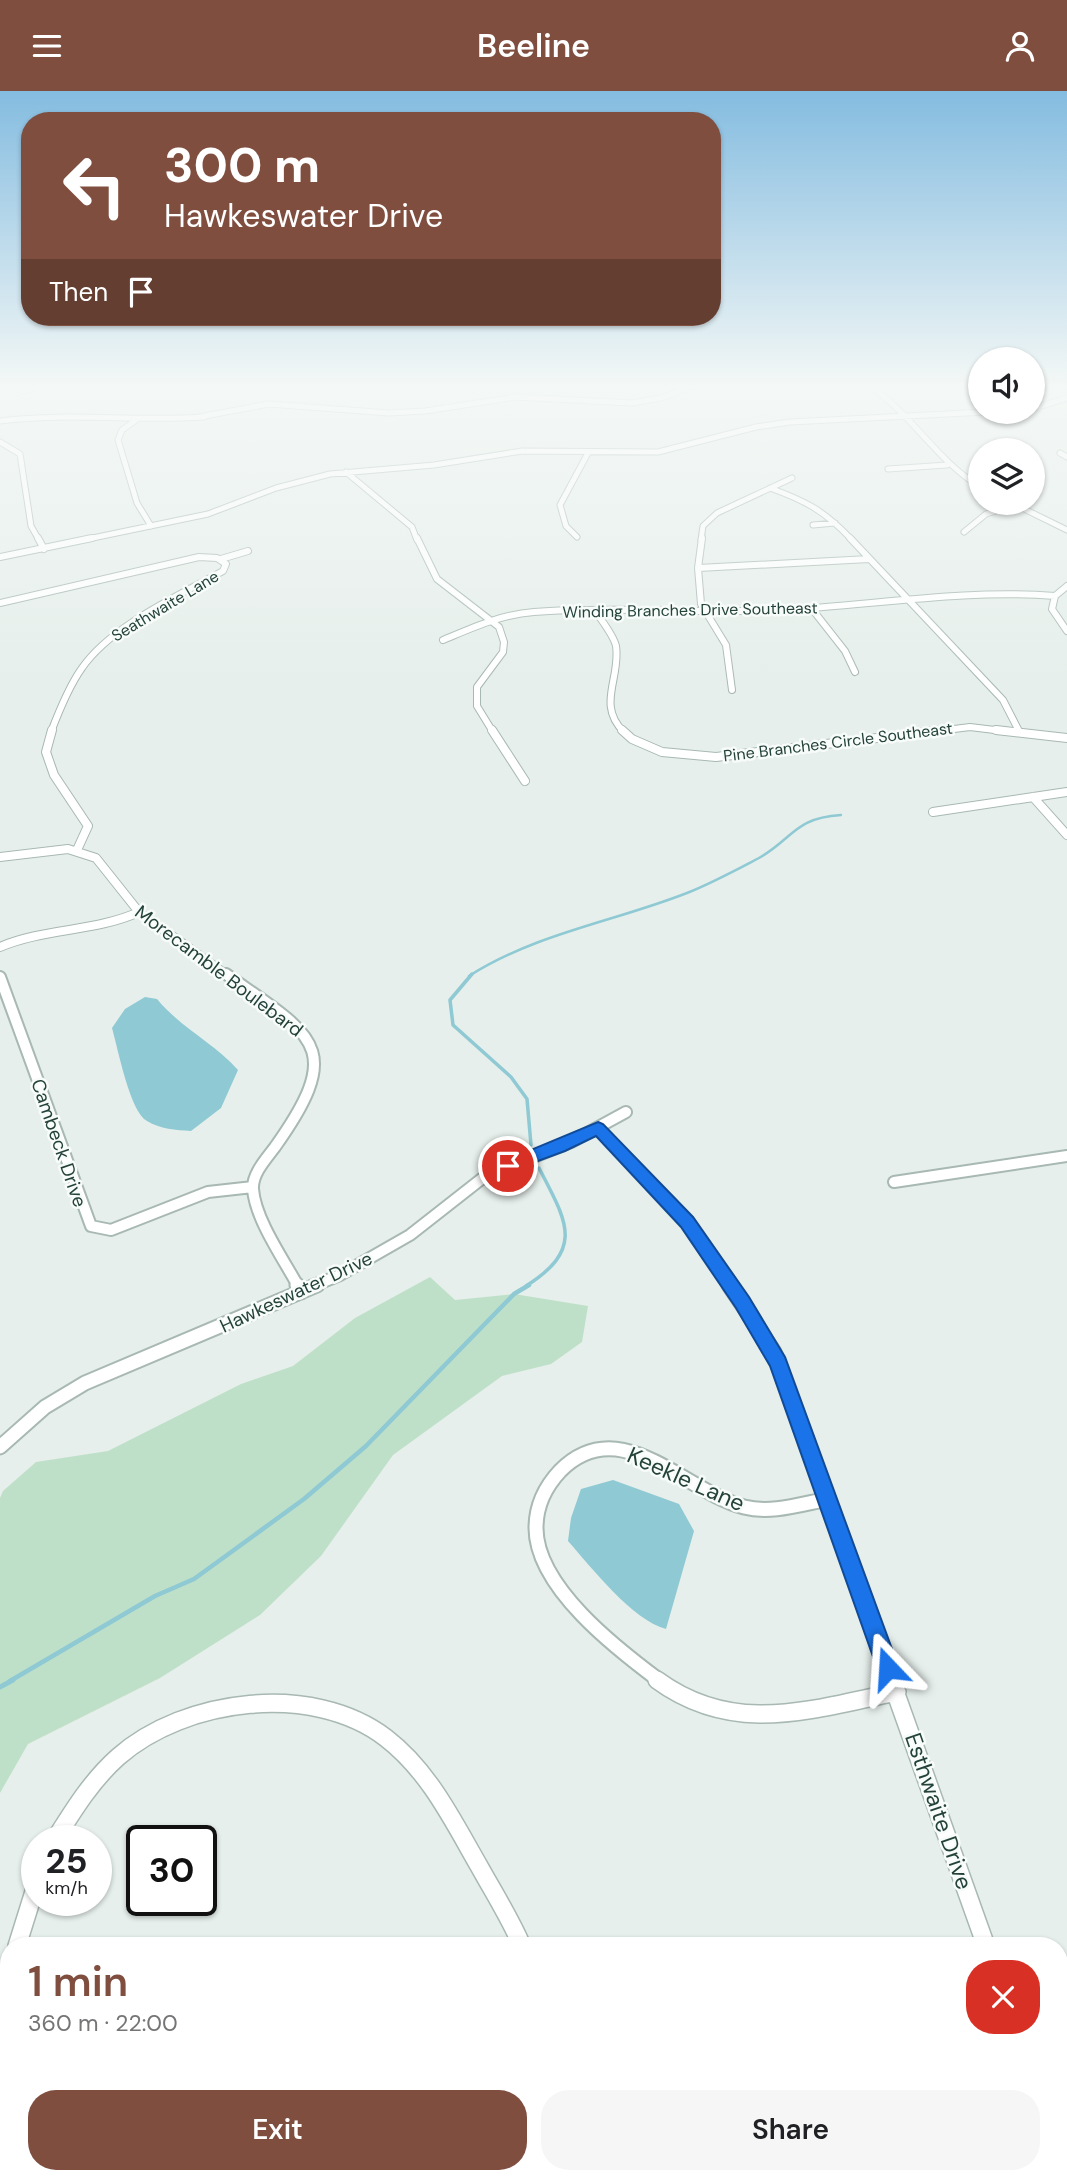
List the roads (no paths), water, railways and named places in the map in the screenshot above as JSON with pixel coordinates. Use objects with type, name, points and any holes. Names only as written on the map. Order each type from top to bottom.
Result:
[{"type":"street","points":[[25,486],[31,526],[44,549]]},
{"type":"street","points":[[132,486],[137,503],[151,526]]},
{"type":"street","points":[[0,557],[228,508],[285,486]]},
{"type":"street","points":[[362,486],[412,527],[429,568],[437,579],[493,620],[501,631],[504,647],[477,687],[477,706],[525,781]]},
{"type":"street","points":[[568,486],[562,493],[559,506],[568,529],[577,537]]},
{"type":"street","points":[[732,690],[726,645],[704,613],[698,568],[705,522],[717,513],[775,486]]},
{"type":"street","points":[[770,488],[815,505],[835,523],[1003,700],[1019,731]]},
{"type":"street","points":[[964,532],[985,515]]},
{"type":"street","points":[[1035,515],[1067,530]]},
{"type":"street","points":[[813,524],[835,523]]},
{"type":"street","points":[[221,559],[248,551]]},
{"type":"street","name":"Seathwaite Lane","points":[[0,603],[199,557],[221,559],[226,564],[223,571],[178,595],[114,637],[91,654],[81,669],[52,729],[46,752],[54,775],[88,826],[77,850]]},
{"type":"street","points":[[698,568],[869,559]]},
{"type":"street","points":[[1067,586],[1055,596],[1052,609],[1067,631]]},
{"type":"street","name":"Winding Branches Drive Southeast","points":[[443,640],[493,620],[533,612],[704,613],[812,609],[1007,592],[1055,596]]},
{"type":"street","points":[[812,609],[845,651],[855,673]]},
{"type":"street","name":"Pine Branches Circle Southeast","points":[[596,612],[616,645],[610,702],[613,721],[632,740],[662,752],[716,757],[940,729],[985,727],[1067,738]]},
{"type":"street","points":[[933,811],[1067,792]]},
{"type":"street","points":[[1033,797],[1067,835]]},
{"type":"street","points":[[0,857],[77,850]]},
{"type":"street","name":"Morecamble Boulebard","points":[[77,850],[100,861],[116,887],[139,912],[290,1020],[310,1044],[315,1065],[308,1096],[262,1165],[253,1187]]},
{"type":"street","points":[[0,947],[20,939],[114,923],[139,912]]},
{"type":"street","name":"Cambeck Drive","points":[[0,977],[91,1226],[111,1230],[208,1192],[253,1187]]},
{"type":"street","name":"Hawkeswater Drive","points":[[0,1447],[46,1407],[85,1383],[360,1265],[410,1235],[484,1177],[559,1147],[626,1112]]},
{"type":"street","name":"Esthwaite Drive","points":[[598,1128],[687,1222],[774,1352],[983,1937]]},
{"type":"street","points":[[894,1182],[1067,1156]]},
{"type":"street","points":[[253,1187],[300,1292]]},
{"type":"street","name":"Keekle Lane","points":[[828,1499],[773,1509],[740,1507],[639,1453],[607,1449],[578,1457],[556,1475],[539,1501],[536,1533],[546,1567],[588,1619],[643,1668],[697,1703],[731,1714],[772,1715],[897,1692]]},
{"type":"street","points":[[65,1825],[94,1781],[142,1738],[171,1721],[226,1706],[293,1705],[317,1709],[364,1725],[385,1737],[415,1765],[446,1808],[517,1937]]},
{"type":"street","points":[[20,1937],[26,1916]]},
{"type":"water","points":[[145,997],[157,999],[176,1019],[238,1070],[221,1108],[191,1131],[174,1130],[147,1121],[135,1106],[130,1093],[112,1028],[125,1009]]},
{"type":"water","points":[[613,1480],[679,1504],[694,1531],[666,1629],[653,1624],[626,1604],[568,1541],[571,1518],[581,1489]]},
{"type":"waterway","points":[[472,975],[548,938],[696,889],[771,851],[813,820],[841,815]]},
{"type":"waterway","points":[[472,975],[450,1000],[453,1025],[511,1077],[527,1099],[531,1145]]},
{"type":"waterway","points":[[526,1286],[545,1272],[564,1246],[563,1219],[539,1168]]},
{"type":"waterway","points":[[10,1681],[155,1596],[194,1579],[304,1499],[366,1446],[514,1294],[529,1285]]},
{"type":"waterway","points":[[0,1687],[13,1680]]}]
